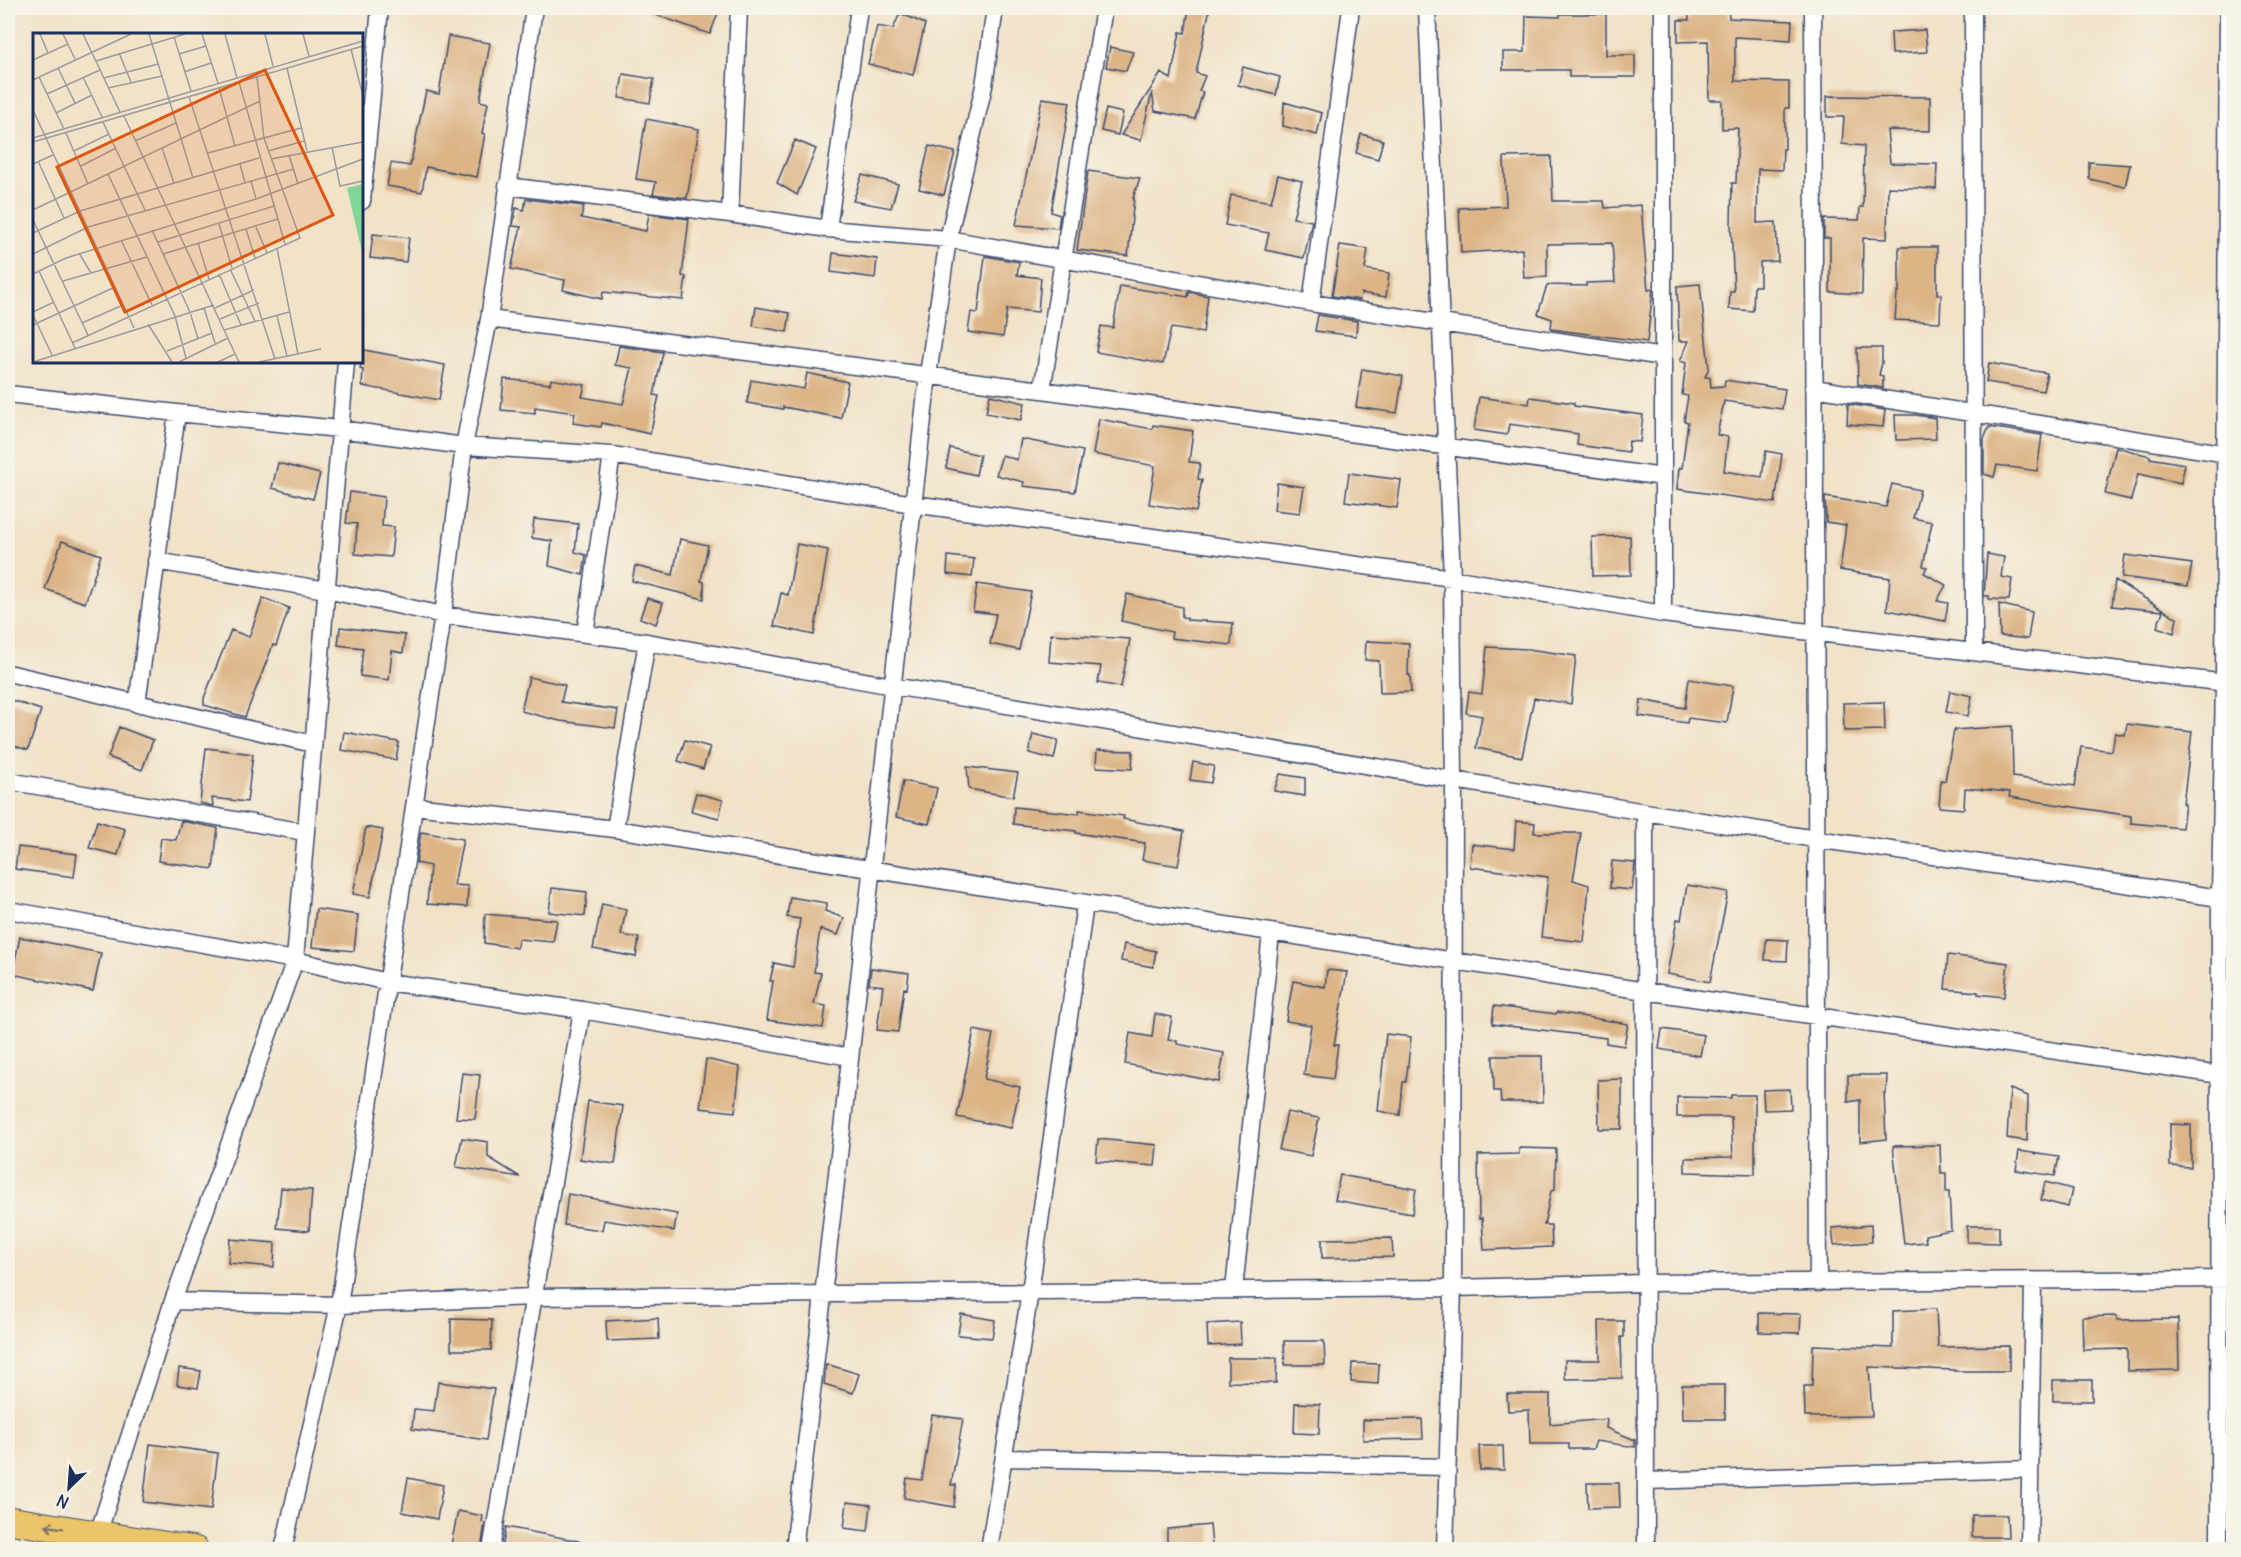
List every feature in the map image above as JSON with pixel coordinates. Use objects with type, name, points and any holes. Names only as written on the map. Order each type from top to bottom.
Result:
[{"type":"main road","points":[[8,1520],[195,1550]]},
{"type":"street","points":[[363,190],[380,8]]},
{"type":"street","points":[[283,1550],[339,1305],[443,615],[464,446],[489,319],[534,8]]},
{"type":"street","points":[[730,214],[739,8]]},
{"type":"street","points":[[828,229],[859,8]]},
{"type":"street","points":[[794,1550],[928,375],[948,238],[984,86],[995,8]]},
{"type":"street","points":[[1042,390],[1061,258],[1104,8]]},
{"type":"street","points":[[1311,303],[1351,8]]},
{"type":"street","points":[[1426,8],[1452,578],[1453,1288],[1445,1550]]},
{"type":"street","points":[[1663,8],[1664,614]]},
{"type":"street","points":[[1813,8],[1818,1283]]},
{"type":"street","points":[[1973,8],[1974,652]]},
{"type":"street","points":[[2219,1550],[2227,1279],[2230,64],[2228,8]]},
{"type":"street","points":[[507,186],[730,214],[828,229],[948,238],[1311,303],[1663,357]]},
{"type":"street","points":[[489,319],[1042,390],[1663,477]]},
{"type":"street","points":[[99,1534],[173,1301],[295,960],[346,363]]},
{"type":"street","points":[[1814,388],[2229,455]]},
{"type":"street","points":[[8,394],[339,429],[464,446],[612,455],[913,504],[1452,578],[1664,614],[2229,684]]},
{"type":"street","points":[[137,704],[177,413]]},
{"type":"street","points":[[585,634],[612,455]]},
{"type":"street","points":[[156,561],[326,590],[443,615],[647,642],[893,686],[1454,778],[1645,812],[2227,898]]},
{"type":"street","points":[[615,829],[647,642]]},
{"type":"street","points":[[8,673],[313,744]]},
{"type":"street","points":[[8,781],[305,832]]},
{"type":"street","points":[[414,806],[615,829],[1645,991],[2227,1075]]},
{"type":"street","points":[[1645,812],[1646,1550]]},
{"type":"street","points":[[989,1550],[1030,1292],[1085,904]]},
{"type":"street","points":[[8,910],[295,960],[387,982],[582,1010],[850,1057]]},
{"type":"street","points":[[1234,1290],[1271,933]]},
{"type":"street","points":[[491,1550],[582,1010]]},
{"type":"street","points":[[173,1301],[339,1305],[533,1297],[1453,1288],[1646,1283],[2227,1279]]},
{"type":"street","points":[[2029,1550],[2033,1281]]},
{"type":"street","points":[[1004,1458],[1447,1467]]},
{"type":"street","points":[[1646,1481],[2030,1469]]},
{"type":"building","points":[[642,8],[720,8],[710,34],[642,10]]},
{"type":"building","points":[[1189,8],[1210,8],[1196,73],[1205,76],[1199,91],[1203,92],[1195,119],[1155,111],[1152,92],[1141,140],[1121,135],[1161,73],[1171,79],[1180,32],[1185,33]]},
{"type":"building","points":[[1688,8],[1728,8],[1729,18],[1792,21],[1791,40],[1735,37],[1735,81],[1789,82],[1789,108],[1785,108],[1785,149],[1783,149],[1782,170],[1758,169],[1757,223],[1776,222],[1778,261],[1760,262],[1760,286],[1754,286],[1753,311],[1729,309],[1730,291],[1734,291],[1732,183],[1736,183],[1738,128],[1722,129],[1722,100],[1709,100],[1708,41],[1678,42],[1678,20],[1689,20]]},
{"type":"building","points":[[900,13],[925,24],[913,75],[868,64],[877,26],[893,29]]},
{"type":"building","points":[[1560,14],[1606,14],[1606,55],[1635,55],[1635,77],[1569,77],[1569,70],[1503,70],[1503,52],[1525,52],[1526,16],[1560,17]]},
{"type":"building","points":[[1925,30],[1927,52],[1892,54],[1891,32]]},
{"type":"building","points":[[448,36],[490,43],[480,101],[488,103],[477,177],[426,167],[422,192],[387,186],[391,163],[410,166],[426,91],[439,94]]},
{"type":"building","points":[[1110,47],[1133,52],[1126,71],[1106,67]]},
{"type":"building","points":[[1243,67],[1280,77],[1276,95],[1238,85]]},
{"type":"building","points":[[623,74],[654,79],[650,103],[619,98]]},
{"type":"building","points":[[1827,96],[1930,97],[1930,131],[1887,130],[1890,163],[1937,164],[1936,189],[1888,187],[1887,239],[1863,238],[1862,294],[1830,292],[1830,238],[1824,238],[1824,219],[1859,220],[1860,207],[1863,207],[1864,146],[1842,144],[1844,117],[1827,117]]},
{"type":"building","points":[[1042,98],[1070,102],[1051,212],[1060,215],[1058,228],[1016,225]]},
{"type":"building","points":[[1284,102],[1322,113],[1317,135],[1283,126]]},
{"type":"building","points":[[1106,109],[1123,113],[1118,135],[1101,131]]},
{"type":"building","points":[[646,119],[699,129],[687,198],[653,194],[656,182],[636,179]]},
{"type":"building","points":[[1361,134],[1383,140],[1378,159],[1356,153]]},
{"type":"building","points":[[795,140],[816,149],[797,195],[777,183]]},
{"type":"building","points":[[929,146],[955,152],[944,195],[919,189]]},
{"type":"building","points":[[1551,156],[1553,201],[1604,201],[1605,208],[1641,205],[1648,290],[1653,289],[1647,342],[1551,329],[1552,319],[1538,314],[1547,285],[1586,286],[1586,283],[1615,282],[1612,243],[1547,244],[1547,277],[1524,278],[1522,249],[1461,253],[1459,208],[1506,206],[1504,157]]},
{"type":"building","points":[[2089,162],[2130,165],[2125,187],[2089,179]]},
{"type":"building","points":[[1088,171],[1140,178],[1133,198],[1128,256],[1077,250]]},
{"type":"building","points":[[862,175],[898,184],[891,208],[853,201]]},
{"type":"building","points":[[1278,175],[1302,181],[1293,218],[1312,221],[1304,258],[1265,250],[1269,233],[1225,225],[1231,195],[1271,202]]},
{"type":"building","points":[[526,199],[584,206],[581,218],[646,231],[649,214],[689,219],[682,276],[686,277],[683,300],[603,292],[602,299],[563,290],[565,280],[511,269],[521,227],[513,226],[516,208],[524,210]]},
{"type":"building","points":[[373,234],[409,238],[406,262],[370,258]]},
{"type":"building","points":[[1340,245],[1368,249],[1365,269],[1389,273],[1386,297],[1361,293],[1360,300],[1332,296]]},
{"type":"building","points":[[1899,247],[1937,247],[1937,294],[1941,294],[1940,322],[1895,320],[1897,292],[1899,292]]},
{"type":"building","points":[[833,253],[877,259],[875,278],[831,272]]},
{"type":"building","points":[[985,256],[1019,262],[1017,275],[1041,278],[1038,312],[1007,309],[1003,337],[968,332],[971,312],[978,313]]},
{"type":"building","points":[[1700,284],[1709,368],[1705,377],[1710,377],[1711,387],[1724,386],[1725,380],[1785,389],[1782,409],[1724,401],[1717,435],[1728,437],[1724,471],[1762,477],[1766,451],[1782,454],[1775,503],[1677,489],[1688,422],[1684,421],[1688,396],[1682,395],[1686,363],[1680,361],[1689,341],[1679,341],[1677,286]]},
{"type":"building","points":[[1120,286],[1188,297],[1189,292],[1208,296],[1203,333],[1171,328],[1163,364],[1096,352],[1101,326],[1113,328]]},
{"type":"building","points":[[756,307],[790,313],[787,332],[753,326]]},
{"type":"building","points":[[1318,315],[1357,321],[1356,336],[1315,331]]},
{"type":"building","points":[[619,346],[663,352],[654,395],[659,396],[650,434],[602,423],[601,427],[573,423],[575,413],[535,407],[535,413],[501,410],[504,379],[550,384],[551,379],[585,385],[582,397],[623,404],[632,368],[615,365]]},
{"type":"building","points":[[1857,348],[1882,348],[1879,375],[1883,376],[1883,388],[1858,384]]},
{"type":"building","points":[[364,350],[445,365],[439,400],[362,386],[363,370],[360,369]]},
{"type":"building","points":[[1989,363],[2047,373],[2043,391],[1986,382]]},
{"type":"building","points":[[1362,369],[1403,376],[1397,413],[1356,407]]},
{"type":"building","points":[[807,373],[848,382],[841,418],[747,403],[751,380],[804,389]]},
{"type":"building","points":[[990,395],[1025,403],[1021,420],[986,413]]},
{"type":"building","points":[[1479,397],[1529,404],[1530,397],[1574,403],[1574,406],[1643,415],[1640,442],[1629,441],[1628,452],[1577,445],[1578,434],[1509,424],[1507,435],[1474,430]]},
{"type":"building","points":[[1848,404],[1885,410],[1883,427],[1847,424]]},
{"type":"building","points":[[1895,415],[1935,418],[1936,439],[1896,440]]},
{"type":"building","points":[[1099,419],[1152,429],[1153,425],[1193,431],[1189,462],[1200,463],[1198,479],[1202,480],[1196,512],[1149,504],[1155,466],[1093,454]]},
{"type":"building","points":[[1989,427],[2042,435],[2037,471],[1997,465],[1994,477],[1984,474],[1984,439]]},
{"type":"building","points":[[1021,439],[1083,451],[1075,492],[1023,486],[1024,482],[996,475],[1002,455],[1017,460]]},
{"type":"building","points":[[2116,447],[2150,456],[2150,458],[2185,464],[2181,483],[2138,474],[2131,500],[2105,494]]},
{"type":"building","points":[[950,448],[980,455],[976,475],[946,468]]},
{"type":"building","points":[[278,463],[320,474],[313,499],[272,488]]},
{"type":"building","points":[[1349,473],[1401,480],[1397,508],[1345,501]]},
{"type":"building","points":[[1277,483],[1304,487],[1300,513],[1274,510]]},
{"type":"building","points":[[1892,484],[1920,490],[1913,518],[1932,522],[1923,566],[1927,567],[1924,573],[1946,585],[1937,601],[1948,603],[1945,621],[1887,610],[1890,578],[1840,570],[1846,525],[1826,522],[1825,497],[1886,507]]},
{"type":"building","points":[[350,492],[384,497],[382,526],[394,527],[391,557],[355,554],[357,524],[346,523]]},
{"type":"building","points":[[534,519],[578,524],[575,552],[586,555],[583,575],[549,566],[552,541],[532,538]]},
{"type":"building","points":[[1630,536],[1631,575],[1593,576],[1592,537]]},
{"type":"building","points":[[680,539],[708,545],[701,581],[704,582],[704,599],[632,581],[635,566],[673,575]]},
{"type":"building","points":[[62,541],[101,555],[85,603],[45,589]]},
{"type":"building","points":[[797,544],[828,550],[814,635],[774,626],[781,593],[788,595]]},
{"type":"building","points":[[1987,554],[2004,557],[2001,577],[2012,579],[2009,600],[1989,599],[1989,596],[1984,596]]},
{"type":"building","points":[[2125,555],[2192,564],[2188,586],[2122,577]]},
{"type":"building","points":[[948,556],[974,559],[972,577],[947,574]]},
{"type":"building","points":[[2115,580],[2177,618],[2174,633],[2157,627],[2163,611],[2112,606]]},
{"type":"building","points":[[977,584],[1031,592],[1019,650],[990,644],[996,614],[973,611]]},
{"type":"building","points":[[1127,594],[1182,607],[1182,617],[1187,620],[1233,623],[1231,645],[1171,638],[1172,632],[1121,621]]},
{"type":"building","points":[[263,598],[289,608],[276,646],[273,645],[245,717],[204,705],[204,698],[231,630],[249,637]]},
{"type":"building","points":[[647,598],[663,603],[656,624],[640,618]]},
{"type":"building","points":[[1999,604],[2032,612],[2028,639],[2000,636]]},
{"type":"building","points":[[340,627],[405,635],[403,653],[392,651],[389,680],[360,676],[363,648],[338,645]]},
{"type":"building","points":[[1051,634],[1130,639],[1121,687],[1098,683],[1101,666],[1049,662]]},
{"type":"building","points":[[1366,641],[1409,643],[1408,675],[1410,675],[1411,692],[1380,693],[1379,661],[1365,660]]},
{"type":"building","points":[[1487,647],[1528,649],[1576,656],[1571,704],[1534,698],[1522,757],[1476,748],[1482,716],[1466,713],[1469,692],[1482,694]]},
{"type":"building","points":[[529,677],[565,685],[561,702],[618,710],[615,728],[560,721],[521,711]]},
{"type":"building","points":[[1689,679],[1733,686],[1727,723],[1688,718],[1687,723],[1639,716],[1641,700],[1685,708]]},
{"type":"building","points":[[1950,691],[1972,696],[1968,716],[1946,712]]},
{"type":"building","points":[[8,699],[41,710],[28,750],[8,744]]},
{"type":"building","points":[[1884,702],[1885,730],[1844,731],[1843,703]]},
{"type":"building","points":[[2127,724],[2192,732],[2182,828],[2131,823],[2131,816],[2009,797],[2010,792],[1965,788],[1964,809],[1939,807],[1941,780],[1945,781],[1954,730],[2012,726],[2013,777],[2075,786],[2081,747],[2112,751],[2115,733],[2125,735]]},
{"type":"building","points":[[119,727],[153,740],[142,770],[108,757]]},
{"type":"building","points":[[344,732],[399,742],[396,760],[341,750]]},
{"type":"building","points":[[1033,734],[1058,740],[1054,759],[1029,753]]},
{"type":"building","points":[[685,740],[710,747],[703,769],[678,761]]},
{"type":"building","points":[[206,748],[253,754],[247,802],[212,798],[213,806],[200,803]]},
{"type":"building","points":[[1097,750],[1133,751],[1132,769],[1096,767]]},
{"type":"building","points":[[1193,762],[1214,766],[1211,783],[1190,780]]},
{"type":"building","points":[[967,767],[1018,773],[1013,797],[969,789]]},
{"type":"building","points":[[1280,774],[1305,778],[1305,796],[1274,791]]},
{"type":"building","points":[[903,781],[937,788],[929,824],[896,817]]},
{"type":"building","points":[[696,793],[723,800],[719,818],[691,811]]},
{"type":"building","points":[[1014,807],[1079,814],[1079,810],[1124,816],[1123,819],[1184,831],[1178,866],[1142,860],[1145,843],[1076,833],[1076,831],[1013,824]]},
{"type":"building","points":[[97,821],[125,829],[118,855],[89,848]]},
{"type":"building","points":[[181,821],[218,828],[213,869],[158,861],[161,838],[176,840]]},
{"type":"building","points":[[1516,821],[1535,823],[1534,833],[1581,833],[1573,880],[1589,885],[1584,942],[1541,937],[1548,877],[1470,867],[1472,844],[1514,849]]},
{"type":"building","points":[[366,827],[383,830],[370,897],[353,894]]},
{"type":"building","points":[[421,832],[463,839],[454,885],[468,886],[467,907],[427,904],[430,866],[416,863]]},
{"type":"building","points":[[18,847],[77,854],[74,877],[15,869]]},
{"type":"building","points":[[1612,861],[1635,863],[1632,890],[1610,888]]},
{"type":"building","points":[[1687,885],[1728,892],[1710,982],[1667,974],[1677,919],[1681,920]]},
{"type":"building","points":[[552,888],[587,892],[585,916],[549,912]]},
{"type":"building","points":[[790,897],[827,903],[825,911],[844,918],[838,935],[820,929],[814,972],[821,973],[814,1004],[826,1006],[823,1028],[767,1020],[774,963],[793,967],[800,919],[787,917]]},
{"type":"building","points":[[602,904],[626,909],[621,935],[639,938],[636,957],[593,949]]},
{"type":"building","points":[[316,909],[358,915],[354,951],[312,947]]},
{"type":"building","points":[[485,914],[557,920],[553,942],[518,939],[517,948],[484,943]]},
{"type":"building","points":[[20,937],[101,953],[93,991],[12,974]]},
{"type":"building","points":[[1766,939],[1788,940],[1787,961],[1765,960]]},
{"type":"building","points":[[1124,944],[1156,951],[1153,967],[1121,961]]},
{"type":"building","points":[[1948,955],[2008,963],[2004,997],[1945,989]]},
{"type":"building","points":[[871,968],[909,973],[907,989],[904,988],[898,1032],[877,1030],[883,986],[869,984]]},
{"type":"building","points":[[1327,970],[1347,972],[1334,1045],[1338,1045],[1333,1079],[1304,1075],[1311,1025],[1286,1021],[1293,981],[1325,987]]},
{"type":"building","points":[[1494,1006],[1556,1014],[1557,1012],[1628,1024],[1624,1046],[1606,1043],[1606,1038],[1492,1024]]},
{"type":"building","points":[[1155,1014],[1172,1017],[1168,1040],[1177,1041],[1177,1044],[1224,1053],[1219,1082],[1125,1064],[1130,1033],[1152,1037]]},
{"type":"building","points":[[1662,1029],[1704,1035],[1700,1056],[1659,1049]]},
{"type":"building","points":[[974,1030],[993,1034],[984,1079],[1020,1087],[1011,1128],[957,1117]]},
{"type":"building","points":[[1386,1034],[1411,1037],[1400,1115],[1378,1111]]},
{"type":"building","points":[[1493,1056],[1542,1056],[1543,1102],[1501,1102],[1500,1091],[1494,1091]]},
{"type":"building","points":[[706,1059],[740,1067],[735,1112],[700,1108]]},
{"type":"building","points":[[462,1073],[480,1075],[475,1119],[456,1118]]},
{"type":"building","points":[[1848,1075],[1887,1075],[1886,1094],[1884,1093],[1886,1139],[1860,1142],[1860,1100],[1848,1102]]},
{"type":"building","points":[[1622,1079],[1622,1129],[1599,1129],[1598,1080]]},
{"type":"building","points":[[1790,1089],[1791,1109],[1764,1110],[1763,1090]]},
{"type":"building","points":[[2010,1089],[2028,1096],[2027,1141],[2007,1138]]},
{"type":"building","points":[[1731,1095],[1755,1095],[1755,1174],[1685,1172],[1685,1158],[1733,1157],[1731,1117],[1677,1117],[1677,1097],[1731,1098]]},
{"type":"building","points":[[588,1101],[623,1106],[615,1164],[580,1159]]},
{"type":"building","points":[[1287,1112],[1319,1118],[1311,1156],[1279,1150]]},
{"type":"building","points":[[2170,1124],[2191,1125],[2191,1167],[2170,1166]]},
{"type":"building","points":[[462,1138],[488,1142],[488,1157],[520,1177],[456,1167]]},
{"type":"building","points":[[1098,1139],[1157,1145],[1155,1166],[1096,1161]]},
{"type":"building","points":[[1940,1145],[1941,1173],[1946,1173],[1946,1192],[1949,1192],[1951,1230],[1925,1235],[1926,1242],[1904,1244],[1893,1146]]},
{"type":"building","points":[[1519,1148],[1556,1149],[1555,1190],[1551,1191],[1544,1225],[1551,1225],[1552,1247],[1484,1250],[1482,1218],[1479,1219],[1478,1155],[1519,1154]]},
{"type":"building","points":[[2019,1151],[2059,1157],[2055,1176],[2016,1170]]},
{"type":"building","points":[[1340,1175],[1416,1189],[1412,1214],[1335,1200]]},
{"type":"building","points":[[2045,1182],[2072,1189],[2068,1207],[2041,1200]]},
{"type":"building","points":[[281,1188],[312,1190],[309,1231],[277,1228]]},
{"type":"building","points":[[568,1194],[677,1214],[674,1231],[604,1220],[602,1230],[564,1225]]},
{"type":"building","points":[[1871,1225],[1872,1242],[1834,1245],[1832,1228]]},
{"type":"building","points":[[1967,1226],[1999,1226],[1999,1243],[1967,1242]]},
{"type":"building","points":[[1392,1238],[1393,1257],[1322,1258],[1322,1239]]},
{"type":"building","points":[[230,1239],[275,1243],[274,1267],[228,1263]]},
{"type":"building","points":[[1936,1309],[1938,1347],[2009,1346],[2009,1371],[1869,1367],[1872,1416],[1805,1417],[1804,1386],[1812,1386],[1813,1345],[1893,1348],[1893,1311]]},
{"type":"building","points":[[1759,1313],[1801,1314],[1800,1333],[1759,1332]]},
{"type":"building","points":[[961,1314],[995,1320],[992,1338],[958,1335]]},
{"type":"building","points":[[2117,1316],[2117,1320],[2178,1319],[2179,1370],[2127,1371],[2127,1349],[2083,1350],[2082,1317]]},
{"type":"building","points":[[658,1318],[659,1339],[607,1341],[606,1321]]},
{"type":"building","points":[[451,1319],[492,1320],[491,1350],[451,1350]]},
{"type":"building","points":[[1599,1321],[1624,1321],[1624,1337],[1621,1337],[1622,1378],[1565,1379],[1565,1360],[1600,1360]]},
{"type":"building","points":[[1240,1322],[1241,1344],[1208,1346],[1207,1324]]},
{"type":"building","points":[[1284,1341],[1324,1341],[1325,1365],[1285,1365]]},
{"type":"building","points":[[1228,1358],[1277,1358],[1276,1383],[1228,1382]]},
{"type":"building","points":[[1352,1363],[1379,1364],[1378,1384],[1351,1382]]},
{"type":"building","points":[[826,1364],[859,1374],[853,1393],[824,1384]]},
{"type":"building","points":[[179,1368],[201,1371],[198,1388],[177,1385]]},
{"type":"building","points":[[2053,1380],[2092,1380],[2092,1401],[2053,1401]]},
{"type":"building","points":[[438,1382],[494,1389],[486,1440],[412,1429],[414,1409],[434,1411]]},
{"type":"building","points":[[1682,1385],[1725,1385],[1725,1419],[1683,1419]]},
{"type":"building","points":[[1507,1394],[1550,1394],[1550,1424],[1607,1419],[1606,1428],[1635,1440],[1635,1447],[1596,1441],[1593,1449],[1569,1449],[1569,1444],[1530,1444],[1529,1410],[1508,1411]]},
{"type":"building","points":[[1295,1403],[1320,1404],[1319,1434],[1294,1433]]},
{"type":"building","points":[[932,1415],[963,1419],[951,1485],[956,1485],[954,1507],[904,1498],[907,1478],[922,1480]]},
{"type":"building","points":[[1422,1419],[1423,1439],[1363,1440],[1363,1420]]},
{"type":"building","points":[[150,1444],[218,1453],[211,1510],[143,1502]]},
{"type":"building","points":[[1479,1446],[1503,1446],[1504,1470],[1480,1470]]},
{"type":"building","points":[[408,1478],[443,1485],[437,1519],[402,1512]]},
{"type":"building","points":[[1587,1483],[1619,1483],[1620,1507],[1588,1508]]},
{"type":"building","points":[[847,1502],[871,1505],[868,1531],[844,1528]]},
{"type":"building","points":[[458,1511],[483,1516],[482,1522],[485,1523],[481,1550],[451,1545]]},
{"type":"building","points":[[1972,1515],[2007,1515],[2008,1537],[1972,1537]]},
{"type":"building","points":[[1210,1525],[1212,1546],[1167,1550],[1167,1529]]},
{"type":"building","points":[[506,1527],[579,1541],[578,1550],[502,1550]]}]
